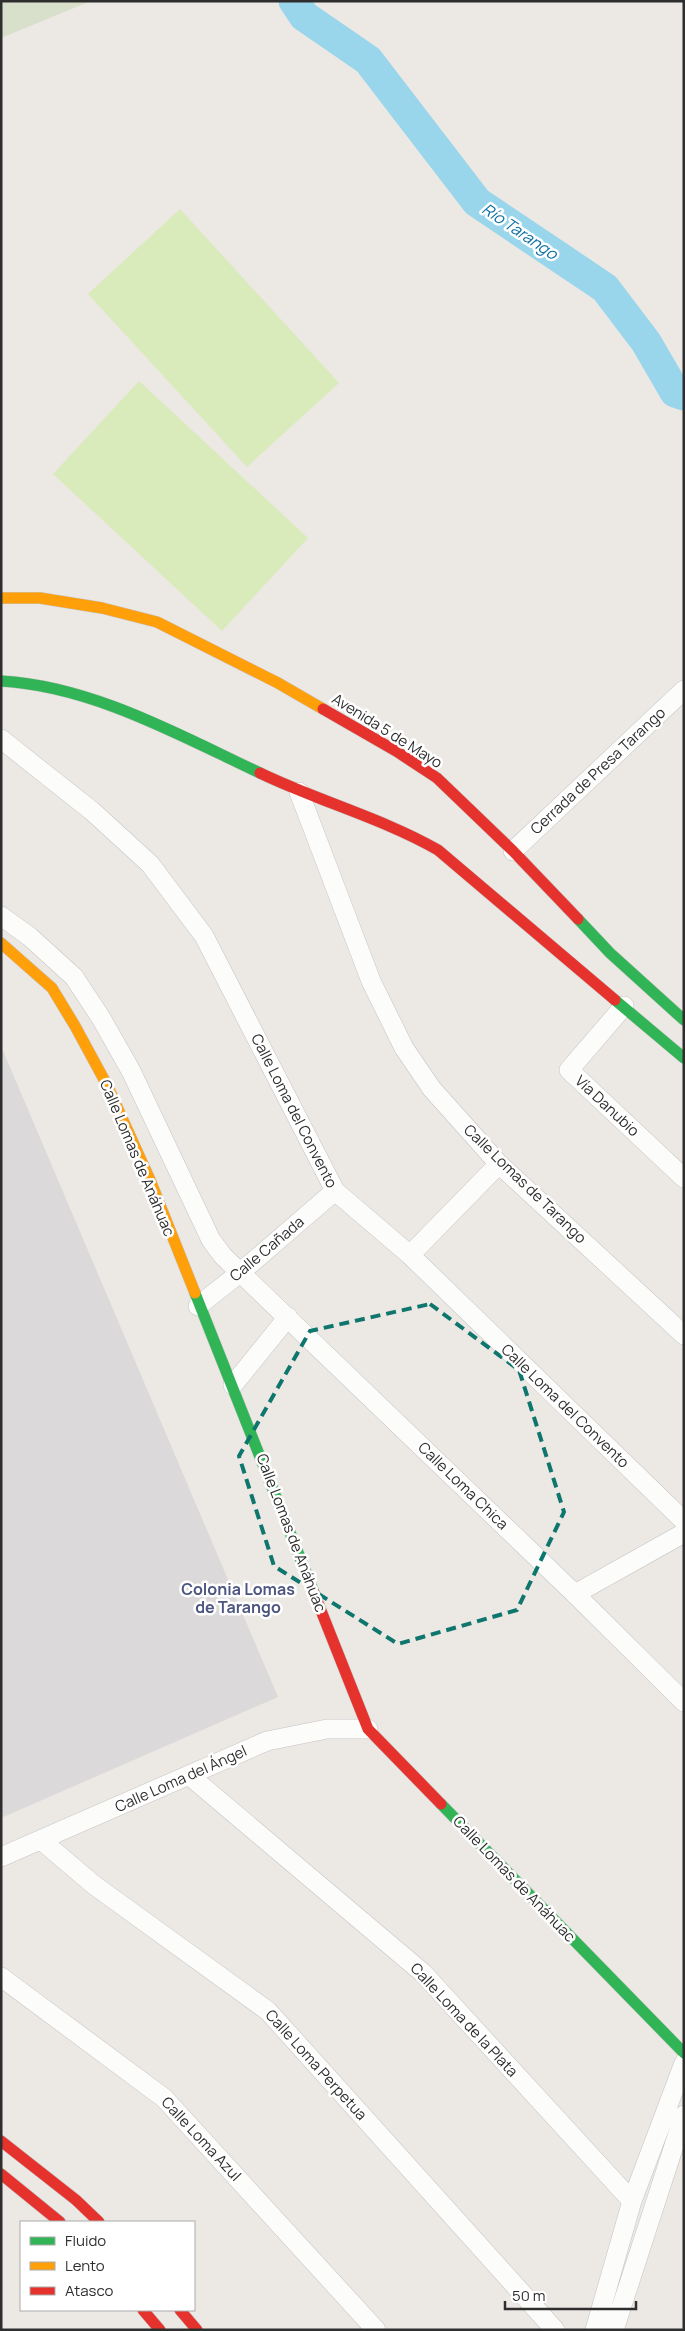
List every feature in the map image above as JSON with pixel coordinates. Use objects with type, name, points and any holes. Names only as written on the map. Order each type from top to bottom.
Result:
[{"type":"main road","name":"Avenida 5 de Mayo","points":[[1,598],[40,598],[102,608],[166,627],[278,683],[404,756],[436,778],[513,851],[610,953],[684,1020]]},
{"type":"main road","points":[[1,681],[21,682],[81,694],[180,735],[299,792],[412,835],[438,850],[684,1058]]},
{"type":"main road","name":"Calle Lomas de Anáhuac","points":[[1,943],[52,988],[75,1026],[106,1085],[150,1180],[198,1306],[233,1385],[368,1729],[684,2053]]},
{"type":"main road","points":[[1,2141],[76,2200],[98,2221]]},
{"type":"main road","points":[[1,2174],[59,2221]]},
{"type":"main road","points":[[144,2311],[160,2330]]},
{"type":"main road","points":[[181,2311],[197,2330]]},
{"type":"street","name":"Cerrada de Presa Tarango","points":[[513,851],[684,690]]},
{"type":"street","name":"Calle Loma del Convento","points":[[1,739],[92,811],[150,864],[204,936],[335,1191],[410,1255],[684,1522]]},
{"type":"street","name":"Calle Lomas de Tarango","points":[[299,792],[371,981],[404,1048],[432,1089],[499,1164],[684,1335]]},
{"type":"street","name":"Calle Lomas de Anáhuac","points":[[1,916],[30,937],[74,977],[101,1018],[131,1072],[211,1240],[223,1256],[241,1272]]},
{"type":"street","name":"Vía Danubio","points":[[624,1006],[569,1070],[684,1178]]},
{"type":"street","points":[[410,1255],[499,1164]]},
{"type":"street","name":"Calle Cañada","points":[[198,1306],[241,1272],[335,1191]]},
{"type":"street","name":"Calle Loma Chica","points":[[241,1272],[575,1594],[684,1702]]},
{"type":"street","points":[[233,1385],[288,1317]]},
{"type":"street","points":[[575,1594],[684,1533]]},
{"type":"street","name":"Calle Loma del Ángel","points":[[1,1857],[267,1741],[327,1729],[368,1729]]},
{"type":"street","name":"Calle Loma de la Plata","points":[[190,1776],[423,1973],[632,2201]]},
{"type":"street","name":"Calle Loma Perpetua","points":[[41,1840],[94,1885],[268,2011],[556,2330]]},
{"type":"street","name":"Calle Loma Azul","points":[[1,1977],[164,2098],[376,2330]]},
{"type":"street","points":[[595,2330],[632,2201],[684,2063]]},
{"type":"street","points":[[614,2330],[684,2115]]},
{"type":"highlighted area","points":[[430,1304],[519,1370],[564,1512],[517,1610],[398,1644],[274,1566],[239,1456],[310,1331]]},
{"type":"shaded area","points":[[1,1046],[278,1697],[1,1818]]},
{"type":"green space","points":[[1,1],[91,1],[1,38]]},
{"type":"green space","points":[[180,209],[339,383],[247,467],[88,294]]},
{"type":"green space","points":[[139,381],[308,538],[222,631],[53,474]]},
{"type":"waterway","name":"Río Tarango","points":[[294,1],[304,16],[368,60],[477,202],[605,288],[646,342],[675,392],[684,395]]},
{"type":"traffic: fast","points":[[1,681],[35,685],[102,702],[166,729],[260,773]]},
{"type":"traffic: fast","points":[[578,919],[610,953],[684,1020]]},
{"type":"traffic: fast","points":[[615,1000],[684,1058]]},
{"type":"traffic: fast","points":[[195,1293],[314,1593]]},
{"type":"traffic: fast","points":[[441,1804],[684,2053]]},
{"type":"traffic: slow","points":[[1,598],[40,598],[102,608],[157,622],[278,683],[323,709]]},
{"type":"traffic: slow","points":[[1,943],[52,988],[75,1026],[107,1085],[150,1180],[195,1293]]},
{"type":"traffic: jam","points":[[323,709],[396,751],[437,778],[513,851],[578,919]]},
{"type":"traffic: jam","points":[[260,773],[395,828],[438,850],[615,1000]]},
{"type":"traffic: jam","points":[[314,1593],[368,1729],[441,1804]]},
{"type":"traffic: jam","points":[[1,2141],[76,2200],[98,2221]]},
{"type":"traffic: jam","points":[[1,2174],[59,2221]]},
{"type":"traffic: jam","points":[[144,2311],[160,2330]]},
{"type":"traffic: jam","points":[[181,2311],[197,2330]]},
{"type":"district","name":"Colonia Lomas de Tarango","points":[[238,1598]]}]
